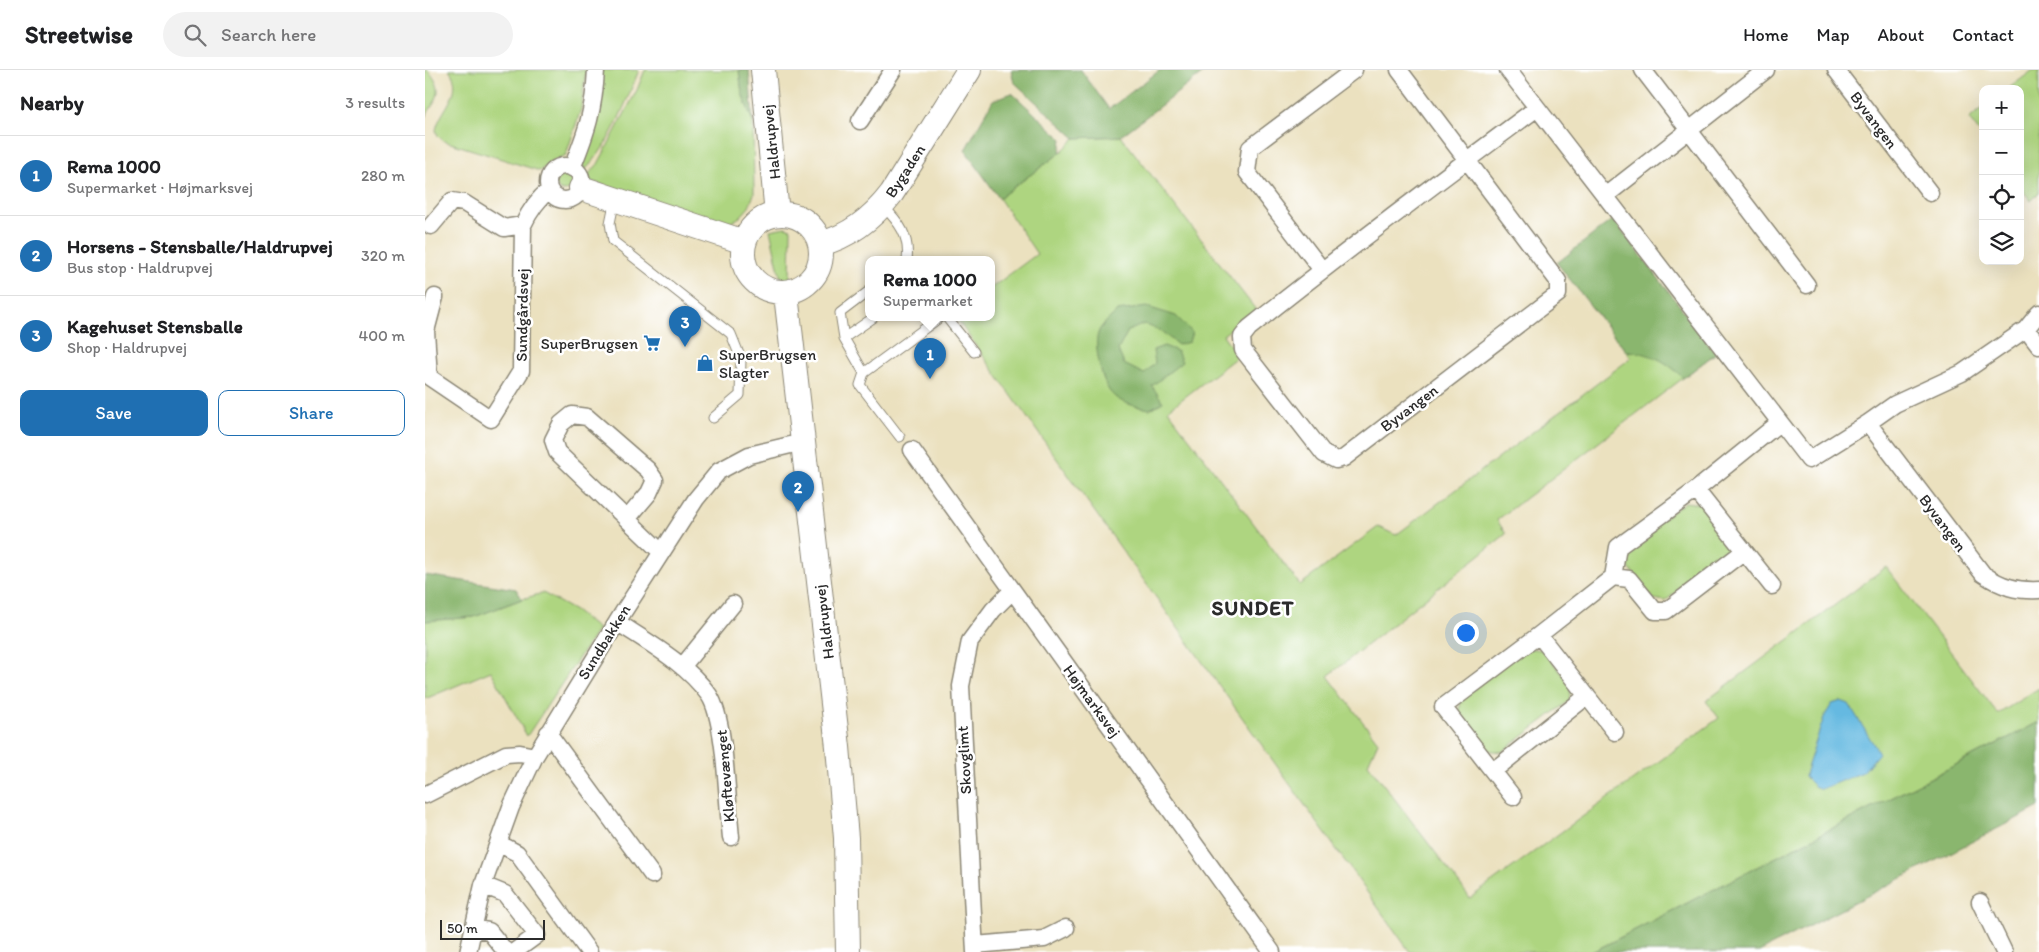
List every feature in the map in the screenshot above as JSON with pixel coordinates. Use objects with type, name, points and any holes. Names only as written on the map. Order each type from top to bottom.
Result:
[{"type":"main road","name":"Haldrupvej","points":[[763,70],[777,214]]},
{"type":"main road","name":"Bygaden","points":[[820,244],[856,229],[882,205],[966,71]]},
{"type":"main road","points":[[577,178],[615,199],[745,242]]},
{"type":"main road","points":[[777,214],[788,214],[807,223],[815,233],[820,244],[821,256],[815,275],[804,286],[788,292],[769,291],[758,285],[751,278],[743,261],[745,242],[749,233],[759,222],[777,214]]},
{"type":"main road","name":"Haldrupvej","points":[[788,292],[787,303],[838,747],[846,838],[848,952]]},
{"type":"street","points":[[577,178],[565,166],[558,168],[552,172],[549,178],[549,190],[553,196],[561,200],[570,200],[577,195],[577,178],[594,98],[595,70]]},
{"type":"street","points":[[860,121],[893,70]]},
{"type":"street","points":[[1322,270],[1247,172],[1250,148],[1354,70]]},
{"type":"street","name":"Byvangen","points":[[1399,70],[1466,160],[1558,281],[1558,294],[1344,458],[1336,460],[1324,454],[1243,350],[1242,337],[1249,328],[1322,270],[1466,160],[1537,108]]},
{"type":"street","points":[[1508,70],[1809,460],[1895,404],[1962,373],[2026,329],[2039,313]]},
{"type":"street","points":[[1643,70],[1807,285]]},
{"type":"street","points":[[1605,196],[1766,70]]},
{"type":"street","name":"Byvangen","points":[[1836,70],[1930,193]]},
{"type":"street","name":"Sundgårdsvej","points":[[435,296],[426,331],[429,377],[491,420],[521,371],[523,225],[530,210],[549,190]]},
{"type":"street","points":[[431,226],[452,201],[464,203],[505,228],[523,225]]},
{"type":"street","points":[[2026,329],[2039,346]]},
{"type":"street","points":[[627,519],[649,493],[655,480],[648,470],[587,417],[572,415],[561,424],[553,440],[557,452],[661,552]]},
{"type":"street","points":[[1513,797],[1443,707],[1613,577],[1618,548],[1696,490],[1779,423]]},
{"type":"street","name":"Byvangen","points":[[1868,423],[1983,574],[1996,583],[2021,591],[2039,590]]},
{"type":"street","name":"Sundbakken","points":[[468,952],[483,885],[511,807],[535,756],[661,552],[696,499],[719,471],[749,455],[803,442]]},
{"type":"street","name":"Højmarksvej","points":[[912,450],[1272,952]]},
{"type":"street","points":[[1696,490],[1743,552],[1772,586]]},
{"type":"street","points":[[1613,577],[1629,579],[1655,611],[1666,611],[1743,552]]},
{"type":"street","name":"Skovglimt","points":[[1012,591],[993,610],[970,641],[961,686],[975,948],[1044,940],[1067,928]]},
{"type":"street","points":[[682,667],[733,604]]},
{"type":"street","name":"Kløftevænget","points":[[617,622],[664,652],[682,667],[709,696],[720,721],[731,837]]},
{"type":"street","points":[[1539,635],[1615,732]]},
{"type":"street","points":[[1493,771],[1587,696]]},
{"type":"street","points":[[548,733],[652,874]]},
{"type":"street","points":[[425,795],[505,754],[520,753],[535,756]]},
{"type":"street","points":[[498,843],[517,854],[589,952]]},
{"type":"street","points":[[483,885],[505,894],[537,935],[514,952]]},
{"type":"street","points":[[1979,902],[2004,952]]},
{"type":"street","points":[[473,928],[489,931],[505,952]]},
{"type":"lane","points":[[615,199],[610,223],[613,242],[731,334],[741,359],[740,395],[713,418]]},
{"type":"lane","points":[[882,205],[895,218],[905,234],[907,256]]},
{"type":"lane","points":[[863,373],[844,338],[840,313],[865,294]]},
{"type":"lane","points":[[844,338],[869,321]]},
{"type":"lane","points":[[900,437],[860,385],[863,373],[935,321]]},
{"type":"lane","points":[[949,321],[974,352]]},
{"type":"green space","points":[[425,70],[428,70],[437,83],[438,94],[425,117]]},
{"type":"green space","points":[[449,70],[586,70],[581,109],[566,155],[552,161],[540,171],[444,141],[438,136],[436,130],[455,86]]},
{"type":"green space","points":[[602,70],[639,70],[610,136],[585,170],[582,164]]},
{"type":"green space","points":[[645,70],[739,70],[742,93],[753,122],[754,194],[749,207],[740,217],[730,223],[672,210],[588,180],[588,175],[598,164],[637,90]]},
{"type":"green space","points":[[739,70],[749,70],[753,122],[742,93]]},
{"type":"green space","points":[[1011,70],[1081,70],[1109,109],[1160,70],[1207,70],[1121,136],[1075,138],[1014,82]]},
{"type":"green space","points":[[2033,70],[2039,70],[2039,193],[2031,201],[2024,192],[2024,85],[2013,85]]},
{"type":"green space","points":[[1012,93],[1062,139],[1060,153],[999,198],[965,150],[993,100]]},
{"type":"green space","points":[[1979,111],[1979,132],[1969,119]]},
{"type":"green space","points":[[1121,136],[1256,310],[1223,335],[1238,356],[1168,410],[1300,585],[1378,527],[1396,535],[1631,358],[1557,262],[1716,353],[1497,520],[1506,534],[1328,676],[1378,742],[1368,764],[1470,898],[1719,718],[1706,701],[1886,567],[1998,714],[2039,688],[2039,722],[1592,952],[1410,952],[958,321],[995,321],[995,285],[1037,254],[999,198],[1060,153],[1075,138]]},
{"type":"green space","points":[[564,175],[570,177],[572,183],[570,189],[564,191],[558,189],[556,183],[558,177]]},
{"type":"green space","points":[[1613,219],[1716,353],[1683,378],[1670,366],[1657,358],[1626,351],[1557,263]]},
{"type":"green space","points":[[785,227],[791,229],[790,279],[781,280],[770,230]]},
{"type":"green space","points":[[1147,307],[1176,316],[1192,332],[1189,342],[1178,345],[1161,331],[1144,324],[1128,331],[1118,350],[1124,364],[1144,374],[1155,363],[1153,350],[1164,346],[1177,351],[1182,362],[1152,386],[1163,402],[1150,409],[1121,401],[1109,391],[1102,374],[1097,346],[1100,328],[1117,311]]},
{"type":"green space","points":[[1685,502],[1701,504],[1728,539],[1726,555],[1665,601],[1653,599],[1622,559],[1623,549]]},
{"type":"green space","points":[[425,575],[516,589],[522,599],[474,617],[425,621]]},
{"type":"green space","points":[[543,593],[575,611],[598,629],[527,736],[491,671],[425,699],[425,621],[474,617]]},
{"type":"green space","points":[[1527,648],[1543,650],[1571,685],[1569,701],[1502,752],[1486,750],[1459,715],[1461,699]]},
{"type":"green space","points":[[2039,722],[2039,807],[1759,952],[1592,952]]},
{"type":"water","points":[[1841,701],[1849,704],[1879,753],[1863,772],[1821,789],[1814,786],[1805,777],[1806,771],[1824,717],[1832,704]]},
{"type":"place","name":"SuperBrugsen","points":[[652,343]]},
{"type":"place","name":"Kagehuset Stensballe","points":[[685,347]]},
{"type":"place","name":"SuperBrugsen Slagter","points":[[705,363]]},
{"type":"place","name":"Rema 1000","points":[[930,379]]},
{"type":"place","name":"Horsens - Stensballe/Haldrupvej","points":[[798,512]]},
{"type":"district","name":"SUNDET","points":[[1253,607]]}]
